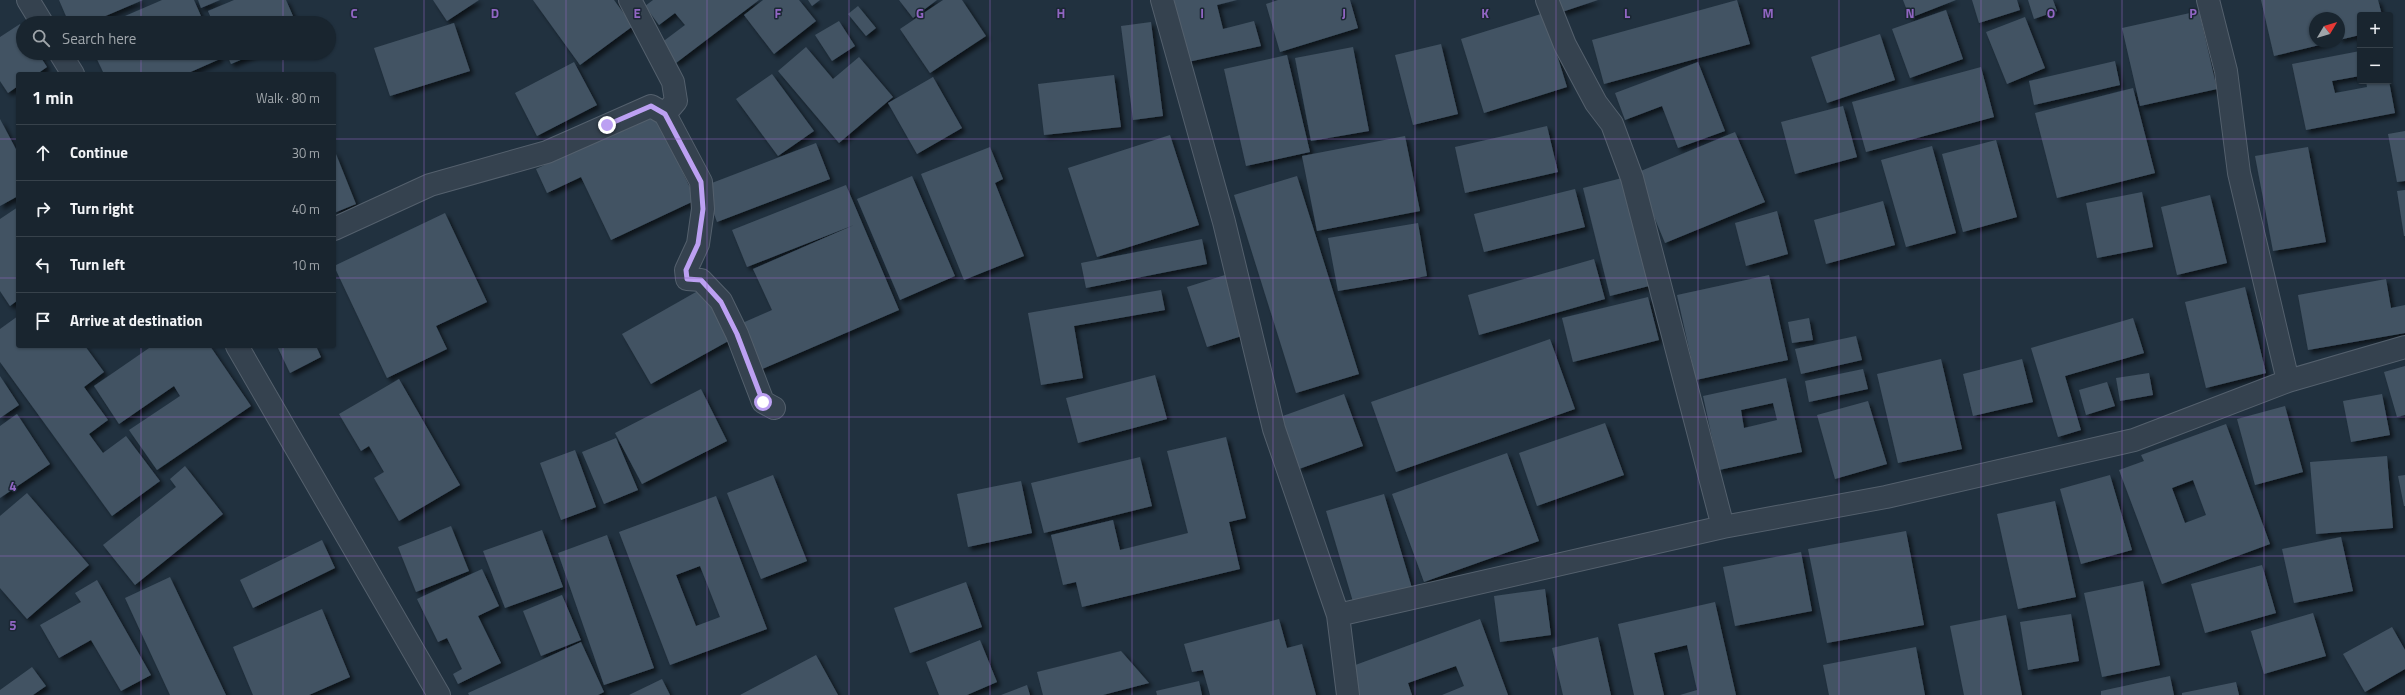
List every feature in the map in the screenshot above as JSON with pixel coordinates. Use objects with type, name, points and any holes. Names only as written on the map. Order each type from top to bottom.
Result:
[{"type":"street","points":[[28,0],[38,16]]},
{"type":"street","points":[[630,0],[673,82],[676,101],[665,114]]},
{"type":"street","points":[[1162,0],[1224,222],[1274,429],[1338,615],[1348,695]]},
{"type":"street","points":[[1547,0],[1566,45],[1596,103],[1612,124],[1632,178],[1723,526]]},
{"type":"street","points":[[2208,0],[2226,70],[2239,173],[2288,381]]},
{"type":"street","points":[[64,60],[72,72]]},
{"type":"street","points":[[336,228],[430,186],[547,152],[651,106],[665,114],[701,182],[703,209],[699,237],[686,270],[687,279],[701,280],[721,302],[737,334],[763,402],[774,408]]},
{"type":"street","points":[[1338,615],[1723,526],[1886,497],[2134,440],[2288,381],[2405,347]]},
{"type":"street","points":[[238,348],[439,695]]},
{"type":"building","points":[[59,0],[143,0],[105,16],[66,16]]},
{"type":"building","points":[[162,0],[194,0],[201,16],[125,16]]},
{"type":"building","points":[[198,0],[220,0],[201,8]]},
{"type":"building","points":[[234,0],[286,0],[293,16],[210,16],[208,11]]},
{"type":"building","points":[[433,0],[479,0],[447,21]]},
{"type":"building","points":[[533,0],[614,0],[633,26],[580,65]]},
{"type":"building","points":[[653,0],[759,0],[676,63],[661,43],[685,25],[675,13],[659,25],[645,6]]},
{"type":"building","points":[[763,0],[799,0],[816,21],[774,54],[744,15]]},
{"type":"building","points":[[808,0],[820,0],[812,6]]},
{"type":"building","points":[[899,0],[937,0],[913,18]]},
{"type":"building","points":[[943,0],[962,0],[986,36],[930,73],[900,29]]},
{"type":"building","points":[[1174,0],[1237,0],[1217,5],[1223,29],[1254,21],[1261,46],[1188,62]]},
{"type":"building","points":[[1278,0],[1350,0],[1358,28],[1280,52],[1266,4]]},
{"type":"building","points":[[1558,0],[1598,0],[1562,12]]},
{"type":"building","points":[[1737,0],[1750,44],[1604,84],[1592,40]]},
{"type":"building","points":[[1903,0],[1956,0],[1910,18]]},
{"type":"building","points":[[1972,0],[2017,0],[2020,10],[1979,23]]},
{"type":"building","points":[[2028,0],[2053,0],[2057,11],[2034,19]]},
{"type":"building","points":[[2261,0],[2378,0],[2381,12],[2357,12],[2357,36],[2345,39],[2345,12],[2309,12],[2309,48],[2274,56]]},
{"type":"building","points":[[858,6],[876,28],[866,36],[848,14]]},
{"type":"building","points":[[1946,10],[1963,59],[1910,78],[1892,29]]},
{"type":"building","points":[[2199,11],[2217,89],[2140,106],[2122,28]]},
{"type":"building","points":[[1544,13],[1567,87],[1484,113],[1461,39]]},
{"type":"building","points":[[2025,17],[2045,68],[2007,84],[1986,32]]},
{"type":"building","points":[[839,21],[855,46],[832,61],[815,35]]},
{"type":"building","points":[[1151,22],[1163,116],[1133,120],[1121,26]]},
{"type":"building","points":[[454,23],[470,71],[390,96],[374,48]]},
{"type":"building","points":[[16,27],[16,60],[42,60],[47,67],[40,72],[16,72],[16,87],[8,93],[0,81],[0,37]]},
{"type":"building","points":[[1880,34],[1895,80],[1827,103],[1811,57]]},
{"type":"building","points":[[1441,44],[1458,114],[1413,125],[1395,55]]},
{"type":"building","points":[[806,47],[833,79],[859,57],[893,97],[839,143],[778,71]]},
{"type":"building","points":[[1353,47],[1369,131],[1311,141],[1295,58]]},
{"type":"building","points":[[2357,52],[2357,77],[2332,81],[2335,93],[2367,87],[2366,84],[2390,84],[2395,113],[2306,130],[2292,64]]},
{"type":"building","points":[[1287,55],[1310,152],[1246,166],[1224,69]]},
{"type":"building","points":[[97,60],[218,60],[191,72],[103,72]]},
{"type":"building","points":[[229,60],[240,60],[231,64]]},
{"type":"building","points":[[2115,61],[2120,85],[2034,105],[2029,81]]},
{"type":"building","points":[[574,62],[597,105],[537,136],[515,93]]},
{"type":"building","points":[[1698,62],[1725,131],[1678,148],[1662,106],[1625,120],[1615,93]]},
{"type":"building","points":[[1981,67],[1994,117],[1866,152],[1852,102]]},
{"type":"building","points":[[772,74],[814,131],[778,156],[736,99]]},
{"type":"building","points":[[1114,75],[1121,127],[1044,135],[1038,84]]},
{"type":"building","points":[[933,77],[962,128],[917,154],[888,103]]},
{"type":"building","points":[[2133,88],[2155,173],[2057,198],[2035,113]]},
{"type":"building","points":[[1843,106],[1857,157],[1795,174],[1781,122]]},
{"type":"building","points":[[654,113],[696,200],[611,240],[581,177],[547,193],[536,169]]},
{"type":"building","points":[[0,119],[16,149],[16,197],[0,206]]},
{"type":"building","points":[[1547,126],[1558,172],[1465,193],[1455,147]]},
{"type":"building","points":[[2405,131],[2405,181],[2397,182],[2388,134]]},
{"type":"building","points":[[1735,132],[1765,202],[1665,243],[1636,173]]},
{"type":"building","points":[[1170,135],[1199,225],[1097,257],[1068,168]]},
{"type":"building","points":[[1405,136],[1420,211],[1317,231],[1302,156]]},
{"type":"building","points":[[1996,140],[2017,217],[1963,232],[1942,154]]},
{"type":"building","points":[[816,143],[830,179],[717,222],[704,186]]},
{"type":"building","points":[[1932,146],[1956,233],[1906,247],[1881,160]]},
{"type":"building","points":[[990,147],[1003,179],[995,183],[1024,256],[964,280],[921,174]]},
{"type":"building","points":[[2308,147],[2326,242],[2273,251],[2255,156]]},
{"type":"building","points":[[336,154],[356,204],[336,212]]},
{"type":"building","points":[[912,176],[955,276],[900,300],[857,199]]},
{"type":"building","points":[[1297,176],[1359,374],[1296,393],[1234,195]]},
{"type":"building","points":[[1622,178],[1649,286],[1610,296],[1583,188]]},
{"type":"building","points":[[846,185],[899,310],[760,370],[740,324],[772,310],[753,269],[854,225],[747,267],[732,230]]},
{"type":"building","points":[[1575,189],[1585,227],[1484,252],[1474,214]]},
{"type":"building","points":[[2405,190],[2405,236],[2404,236],[2397,191]]},
{"type":"building","points":[[2142,192],[2153,247],[2097,258],[2086,203]]},
{"type":"building","points":[[2210,195],[2227,263],[2177,275],[2161,207]]},
{"type":"building","points":[[1883,201],[1895,245],[1826,264],[1814,220]]},
{"type":"building","points":[[16,208],[16,302],[10,306],[0,291],[0,219]]},
{"type":"building","points":[[1777,211],[1788,254],[1746,266],[1735,223]]},
{"type":"building","points":[[445,213],[487,302],[436,326],[447,349],[387,378],[336,270],[336,265]]},
{"type":"building","points":[[1418,223],[1427,276],[1338,291],[1328,238]]},
{"type":"building","points":[[1202,239],[1207,264],[1086,288],[1081,263]]},
{"type":"building","points":[[1594,259],[1605,299],[1479,335],[1468,295]]},
{"type":"building","points":[[1225,275],[1245,335],[1207,347],[1187,287]]},
{"type":"building","points":[[1769,275],[1788,360],[1696,380],[1677,295]]},
{"type":"building","points":[[2386,279],[2391,308],[2405,305],[2405,333],[2308,350],[2298,295]]},
{"type":"building","points":[[2245,287],[2266,373],[2206,388],[2185,302]]},
{"type":"building","points":[[703,288],[732,339],[651,384],[622,334]]},
{"type":"building","points":[[1161,290],[1165,310],[1074,326],[1083,378],[1041,385],[1028,313]]},
{"type":"building","points":[[1648,297],[1659,340],[1573,362],[1562,318]]},
{"type":"building","points":[[16,317],[16,348],[86,348],[104,372],[84,387],[108,420],[89,434],[103,453],[126,436],[160,481],[112,516],[0,362],[0,329]]},
{"type":"building","points":[[1809,318],[1813,340],[1792,343],[1788,322]]},
{"type":"building","points":[[2133,318],[2144,353],[2065,376],[2081,430],[2058,437],[2031,348]]},
{"type":"building","points":[[1856,336],[1862,360],[1801,374],[1795,349]]},
{"type":"building","points":[[1550,339],[1575,409],[1396,472],[1371,402]]},
{"type":"building","points":[[149,348],[211,348],[251,406],[157,470],[129,430],[180,396],[174,386],[119,424],[94,386]]},
{"type":"building","points":[[278,348],[317,348],[321,357],[290,373]]},
{"type":"building","points":[[1941,359],[1962,449],[1898,463],[1877,374]]},
{"type":"building","points":[[2022,359],[2033,402],[1973,416],[1963,374]]},
{"type":"building","points":[[2405,366],[2405,415],[2397,417],[2384,372]]},
{"type":"building","points":[[1863,369],[1868,389],[1809,402],[1805,381]]},
{"type":"building","points":[[2149,373],[2153,395],[2120,401],[2116,378]]},
{"type":"building","points":[[1155,375],[1167,419],[1078,443],[1066,398]]},
{"type":"building","points":[[0,376],[19,405],[0,418]]},
{"type":"building","points":[[1786,378],[1802,452],[1719,470],[1703,396]],"holes":[[[1773,403],[1777,420],[1744,428],[1741,410]]]},
{"type":"building","points":[[399,379],[460,485],[399,521],[374,478],[384,472],[369,446],[361,451],[339,414]]},
{"type":"building","points":[[2107,382],[2115,406],[2086,415],[2079,390]]},
{"type":"building","points":[[701,389],[727,441],[642,484],[615,433]]},
{"type":"building","points":[[1344,394],[1363,446],[1299,469],[1280,417]]},
{"type":"building","points":[[2382,394],[2390,435],[2351,442],[2343,401]]},
{"type":"building","points":[[1868,401],[1887,464],[1835,479],[1817,415]]},
{"type":"building","points":[[2285,406],[2303,472],[2255,485],[2237,419]]},
{"type":"building","points":[[17,414],[50,464],[0,498],[0,426]]},
{"type":"building","points":[[1605,423],[1624,475],[1537,506],[1519,453]]},
{"type":"building","points":[[2226,424],[2270,544],[2162,584],[2119,470],[2144,461],[2141,455]],"holes":[[[2193,480],[2206,515],[2185,523],[2172,488]]]},
{"type":"building","points":[[1226,437],[1246,518],[1229,522],[1240,569],[1082,607],[1076,582],[1063,585],[1051,535],[1113,520],[1120,550],[1188,533],[1167,451]]},
{"type":"building","points":[[616,438],[638,490],[604,504],[582,452]]},
{"type":"building","points":[[575,450],[596,507],[561,520],[540,463]]},
{"type":"building","points":[[1507,453],[1539,541],[1424,582],[1392,494]]},
{"type":"building","points":[[2387,456],[2393,528],[2316,534],[2310,462]]},
{"type":"building","points":[[1140,457],[1152,506],[1044,533],[1031,483]]},
{"type":"building","points":[[185,466],[223,514],[135,585],[103,545],[176,487],[170,479]]},
{"type":"building","points":[[773,475],[807,561],[761,579],[727,493]]},
{"type":"building","points":[[2110,475],[2132,550],[2081,564],[2060,489]]},
{"type":"building","points":[[2405,475],[2405,506],[2404,506],[2398,476]]},
{"type":"building","points":[[1021,481],[1032,533],[968,547],[957,494]]},
{"type":"building","points":[[27,493],[89,565],[27,619],[0,588],[0,516]]},
{"type":"building","points":[[1384,494],[1412,588],[1354,605],[1326,511]]},
{"type":"building","points":[[716,496],[767,629],[670,665],[619,532]],"holes":[[[700,566],[720,617],[696,626],[676,575]]]},
{"type":"building","points":[[2055,501],[2076,597],[2018,609],[1997,514]]},
{"type":"building","points":[[451,526],[469,571],[416,592],[398,547]]},
{"type":"building","points":[[542,530],[563,587],[505,608],[483,551]]},
{"type":"building","points":[[1906,531],[1924,625],[1827,643],[1808,549]]},
{"type":"building","points":[[607,535],[654,668],[604,685],[558,553]]},
{"type":"building","points":[[2341,537],[2353,591],[2294,603],[2282,549]]},
{"type":"building","points":[[322,540],[335,568],[253,608],[240,580]]},
{"type":"building","points":[[1801,552],[1812,611],[1735,626],[1723,567]]},
{"type":"building","points":[[2262,565],[2276,613],[2205,633],[2191,584]]},
{"type":"building","points":[[482,569],[499,606],[478,616],[501,663],[458,684],[453,674],[462,669],[447,638],[438,642],[417,599]]},
{"type":"building","points":[[170,577],[226,695],[170,695],[125,598]]},
{"type":"building","points":[[97,580],[151,675],[121,691],[91,640],[59,658],[40,625],[81,602],[75,593]]},
{"type":"building","points":[[2143,581],[2160,665],[2102,677],[2084,593]]},
{"type":"building","points":[[966,582],[982,627],[910,653],[894,608]]},
{"type":"building","points":[[1545,589],[1551,635],[1500,642],[1494,596]]},
{"type":"building","points":[[562,595],[581,640],[541,656],[523,611]]},
{"type":"building","points":[[1715,602],[1736,695],[1680,695],[1697,690],[1687,645],[1654,653],[1664,695],[1634,695],[1618,624]]},
{"type":"building","points":[[322,609],[350,677],[309,695],[253,695],[233,647]]},
{"type":"building","points":[[2313,613],[2326,656],[2264,674],[2251,631]]},
{"type":"building","points":[[2071,614],[2079,661],[2028,670],[2020,622]]},
{"type":"building","points":[[2006,615],[2022,695],[1964,695],[1950,626]]},
{"type":"building","points":[[1279,619],[1287,648],[1302,644],[1316,695],[1210,695],[1203,670],[1192,672],[1184,644]]},
{"type":"building","points":[[1480,619],[1508,695],[1442,695],[1464,686],[1456,666],[1408,683],[1412,695],[1360,695],[1350,667]]},
{"type":"building","points":[[2392,627],[2405,650],[2405,669],[2365,692],[2343,654]]},
{"type":"building","points":[[1598,637],[1611,695],[1563,695],[1552,648]]},
{"type":"building","points":[[980,640],[997,682],[967,695],[939,695],[926,662]]},
{"type":"building","points":[[581,642],[604,692],[598,695],[469,695],[468,693]]},
{"type":"building","points":[[1916,647],[1925,695],[1829,695],[1823,665]]},
{"type":"building","points":[[1121,651],[1149,683],[1103,695],[1043,695],[1037,672]]},
{"type":"building","points":[[816,655],[838,695],[740,695]]},
{"type":"building","points":[[32,667],[46,686],[33,695],[0,695],[0,690]]},
{"type":"building","points":[[2170,676],[2174,695],[2101,695],[2101,691]]},
{"type":"building","points":[[662,679],[670,695],[629,695]]},
{"type":"building","points":[[1199,681],[1202,695],[1157,695],[1156,691]]},
{"type":"building","points":[[2236,682],[2239,695],[2182,695],[2182,693]]},
{"type":"building","points":[[1027,685],[1030,695],[1001,695]]},
{"type":"route","points":[[607,125],[651,106],[665,114],[701,182],[703,209],[698,244],[686,270],[687,279],[701,280],[721,302],[737,334],[763,402]]}]
